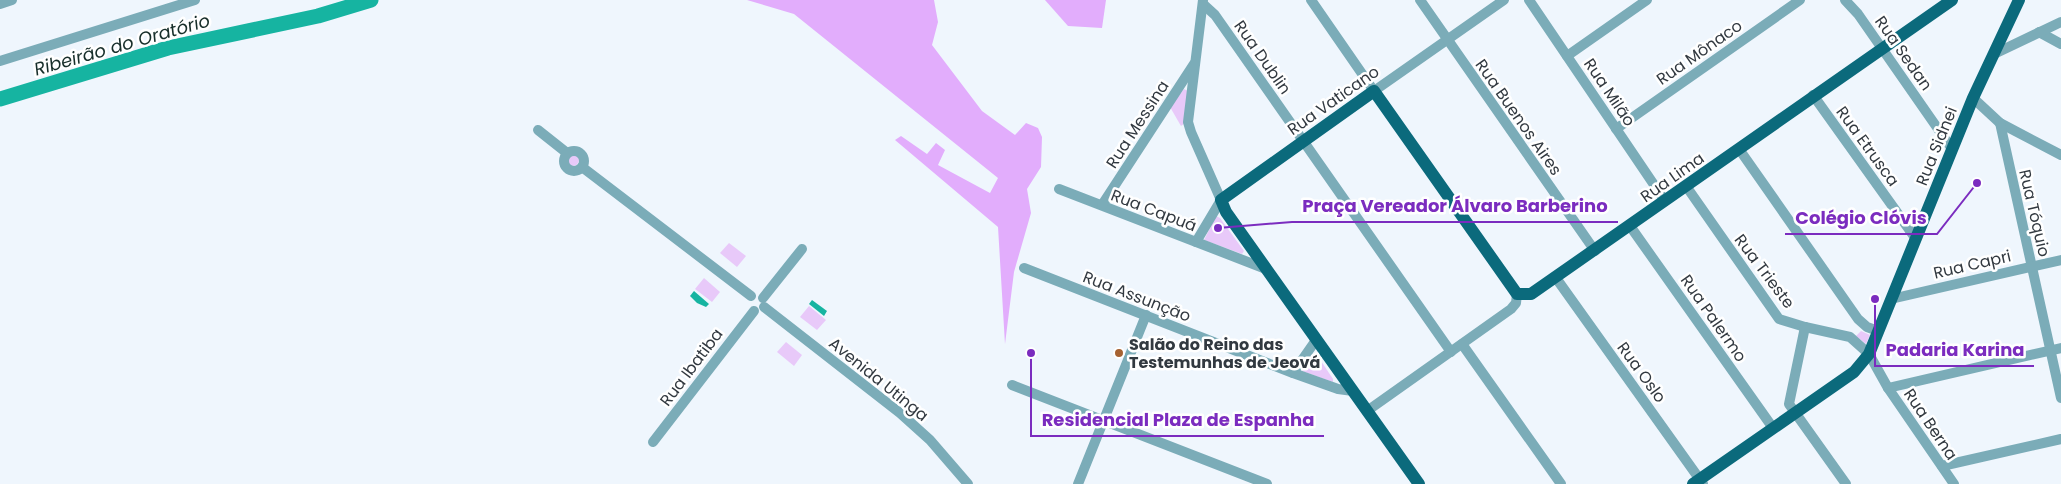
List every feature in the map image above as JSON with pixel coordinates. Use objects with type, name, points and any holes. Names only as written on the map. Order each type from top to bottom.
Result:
[{"type":"main road","name":"Rua Lima","points":[[1517,294],[1526,295],[1534,293],[1813,95],[1883,49],[1952,0]]},
{"type":"main road","name":"Rua Sidnei","points":[[1699,482],[1854,372],[1869,354],[1973,98],[2019,0]]},
{"type":"main road","name":"Rua Vaticano","points":[[1221,200],[1374,91]]},
{"type":"main road","points":[[1374,91],[1517,294]]},
{"type":"main road","points":[[1221,200],[1226,212],[1419,484]]},
{"type":"street","points":[[0,4],[12,0]]},
{"type":"street","points":[[0,61],[195,0]]},
{"type":"street","points":[[1311,0],[1374,91]]},
{"type":"street","name":"Rua Buenos Aires","points":[[1420,0],[1594,251]]},
{"type":"street","name":"Rua Vaticano","points":[[1374,91],[1504,0]]},
{"type":"street","name":"Rua Milão","points":[[1529,0],[1665,201]]},
{"type":"street","points":[[1567,56],[1647,0]]},
{"type":"street","name":"Rua Mônaco","points":[[1616,129],[1800,0]]},
{"type":"street","name":"Rua Sedan","points":[[1845,0],[1858,14],[1952,149]]},
{"type":"street","points":[[1203,2],[1197,60],[1188,113],[1189,127],[1221,200]]},
{"type":"street","name":"Rua Dublin","points":[[1203,2],[1215,15],[1451,352]]},
{"type":"street","points":[[1994,54],[2061,22]]},
{"type":"street","points":[[2006,28],[2016,38],[2024,40]]},
{"type":"street","points":[[2040,32],[2061,44]]},
{"type":"street","name":"Rua Messina","points":[[1102,205],[1197,60]]},
{"type":"street","name":"Rua Etrusca","points":[[1813,95],[1916,239]]},
{"type":"street","points":[[1973,98],[2000,123],[2061,156]]},
{"type":"street","name":"Rua Tóquio","points":[[2000,123],[2032,265],[2056,349],[2061,398]]},
{"type":"street","points":[[538,130],[567,153]]},
{"type":"street","points":[[1739,149],[1863,324],[1878,331]]},
{"type":"street","points":[[576,151],[582,155],[584,161],[582,167],[576,171],[566,168],[564,162],[567,153],[576,151]]},
{"type":"street","points":[[582,167],[751,296],[759,295],[763,302]]},
{"type":"street","name":"Rua Trieste","points":[[1686,186],[1779,319],[1805,328],[1850,337]]},
{"type":"street","name":"Rua Capuá","points":[[1059,189],[1266,269]]},
{"type":"street","name":"Rua Vaticano","points":[[1196,242],[1221,200]]},
{"type":"street","name":"Rua Palermo","points":[[1630,226],[1773,428]]},
{"type":"street","points":[[751,296],[748,303],[750,309],[754,311],[760,310],[763,302],[802,249]]},
{"type":"street","name":"Rua Capri","points":[[1891,299],[2032,265],[2061,260]]},
{"type":"street","name":"Rua Assunção","points":[[1024,268],[1293,373],[1338,389],[1353,391]]},
{"type":"street","name":"Rua Oslo","points":[[1556,278],[1699,482]]},
{"type":"street","points":[[1367,411],[1511,310],[1516,303],[1517,294]]},
{"type":"street","name":"Avenida Utinga","points":[[763,302],[900,413],[930,440],[968,484]]},
{"type":"street","name":"Rua Ibatiba","points":[[653,442],[754,311]]},
{"type":"street","points":[[1078,484],[1146,315]]},
{"type":"street","points":[[1863,324],[1850,337],[1869,354]]},
{"type":"street","points":[[1805,328],[1789,404],[1846,484]]},
{"type":"street","points":[[1293,373],[1316,340]]},
{"type":"street","points":[[1462,344],[1560,484]]},
{"type":"street","points":[[1888,388],[2056,349]]},
{"type":"street","name":"Rua Berna","points":[[1869,354],[1888,388],[1954,484]]},
{"type":"street","points":[[1012,385],[1267,484]]},
{"type":"street","points":[[1942,466],[2061,439]]},
{"type":"shaded area","points":[[747,0],[934,0],[938,22],[932,45],[982,111],[1015,135],[1026,123],[1038,128],[1042,137],[1041,167],[1027,189],[1031,213],[1014,272],[1005,344],[998,227],[895,140],[901,136],[927,154],[936,143],[945,150],[938,165],[990,193],[998,178],[794,14]]},
{"type":"shaded area","points":[[1045,0],[1106,0],[1102,28],[1068,26]]},
{"type":"shaded area","points":[[1184,89],[1188,91],[1185,123],[1181,126],[1170,107]]},
{"type":"shaded area","points":[[573,154],[579,160],[573,166],[567,160]]},
{"type":"shaded area","points":[[1216,216],[1220,218],[1244,251],[1242,254],[1204,240]]},
{"type":"shaded area","points":[[729,243],[746,256],[737,267],[720,253]]},
{"type":"shaded area","points":[[704,278],[720,292],[712,302],[695,289]]},
{"type":"shaded area","points":[[694,291],[709,304],[706,307],[697,303],[690,296]]},
{"type":"shaded area","points":[[812,300],[827,311],[824,316],[809,304]]},
{"type":"shaded area","points":[[809,306],[826,320],[817,330],[800,317]]},
{"type":"shaded area","points":[[1861,331],[1870,335],[1866,344],[1856,336]]},
{"type":"shaded area","points":[[786,342],[802,355],[794,366],[777,352]]},
{"type":"shaded area","points":[[1312,355],[1319,358],[1333,379],[1333,382],[1302,371],[1309,356]]},
{"type":"waterway","name":"Ribeirão do Oratório","points":[[0,99],[168,48],[318,16],[371,0]]},
{"type":"place","name":"Colégio Clóvis","points":[[1977,183]]},
{"type":"place","name":"Praça Vereador Álvaro Barberino","points":[[1218,228]]},
{"type":"place","name":"Padaria Karina","points":[[1875,299]]},
{"type":"place","name":"Residencial Plaza de Espanha","points":[[1031,353]]},
{"type":"place","name":"Salão do Reino das Testemunhas de Jeová","points":[[1119,353]]}]
